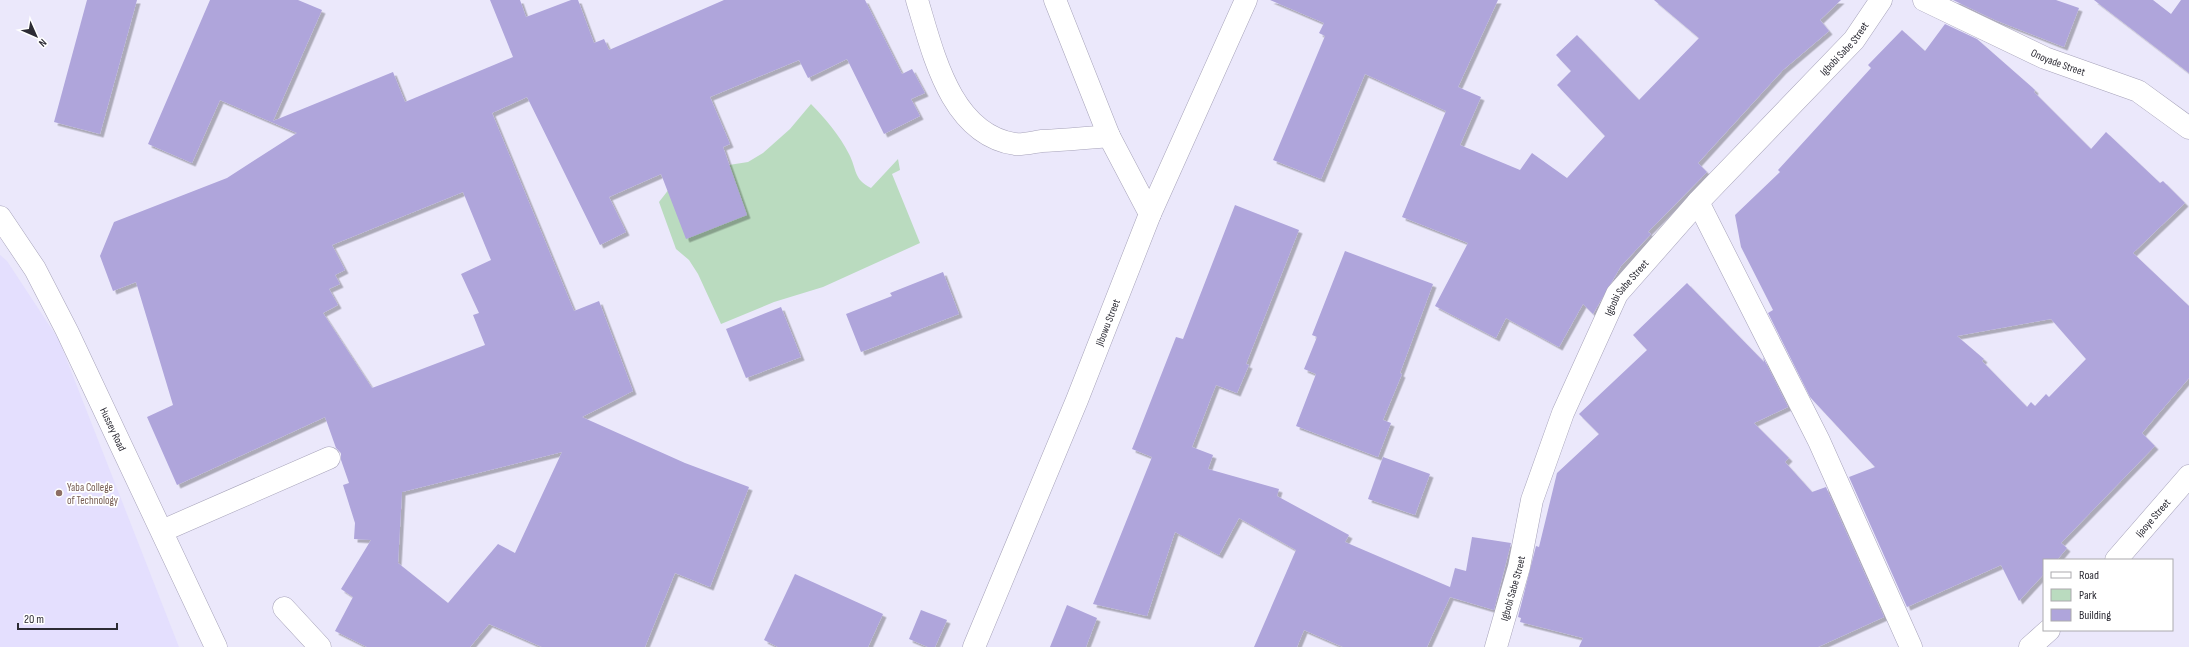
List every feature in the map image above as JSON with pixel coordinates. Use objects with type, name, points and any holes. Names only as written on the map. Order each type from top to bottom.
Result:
[{"type":"street","points":[[917,0],[930,43],[946,83],[960,108],[974,125],[992,136],[1015,144],[1109,136]]},
{"type":"street","points":[[1055,0],[1109,136],[1150,214]]},
{"type":"street","name":"Jibowu Street","points":[[974,647],[1077,400],[1150,214],[1246,0]]},
{"type":"street","name":"Igbobi Sabe Street","points":[[1496,647],[1519,566],[1532,500],[1563,413],[1617,294],[1698,202],[1854,40],[1881,0]]},
{"type":"street","name":"Onoyade Street","points":[[1924,0],[2045,58],[2138,91],[2189,128]]},
{"type":"street","points":[[1698,202],[1819,441],[1910,647]]},
{"type":"street","name":"Hussey Road","points":[[0,217],[39,276],[162,531],[216,647]]},
{"type":"street","points":[[162,531],[329,458]]},
{"type":"street","name":"Ijaoye Street","points":[[2117,559],[2189,476]]},
{"type":"street","points":[[284,608],[320,647]]},
{"type":"street","points":[[2030,647],[2048,631]]},
{"type":"shaded area","name":"Yaba College of Technology","points":[[0,255],[7,261],[59,340],[179,647],[0,647]]},
{"type":"green space","points":[[811,104],[837,134],[852,159],[858,177],[865,185],[871,188],[898,159],[900,170],[892,174],[920,243],[823,287],[774,302],[721,324],[698,274],[689,260],[676,249],[659,202],[673,184],[716,167],[748,162],[763,153],[790,129]]},
{"type":"building","points":[[87,0],[137,0],[100,134],[54,122]]},
{"type":"building","points":[[210,0],[298,0],[322,10],[273,121],[393,72],[405,102],[513,57],[490,0],[520,0],[526,17],[571,0],[578,0],[594,43],[604,39],[609,50],[724,0],[865,0],[902,74],[912,69],[925,93],[911,99],[920,116],[884,134],[847,59],[808,78],[799,60],[710,97],[730,144],[723,147],[747,215],[686,239],[661,174],[609,197],[626,232],[600,245],[527,97],[492,113],[574,311],[599,301],[633,391],[582,417],[685,463],[749,487],[710,587],[675,573],[645,647],[542,647],[489,624],[470,647],[367,647],[335,631],[353,597],[341,589],[371,540],[354,539],[355,523],[343,485],[349,483],[341,460],[341,453],[336,448],[325,417],[177,485],[147,417],[173,405],[136,282],[113,291],[100,256],[114,222],[227,178],[297,133],[220,100],[192,163],[148,144]],"holes":[[[463,192],[491,260],[461,274],[479,313],[473,315],[485,345],[372,388],[323,313],[338,305],[329,289],[340,284],[335,275],[345,270],[332,245]],[[562,452],[515,553],[498,544],[448,603],[398,563],[402,492]]]},
{"type":"building","points":[[1270,0],[1498,0],[1458,87],[1481,97],[1460,145],[1520,170],[1532,153],[1567,178],[1605,136],[1557,85],[1571,71],[1556,55],[1577,35],[1639,100],[1699,38],[1654,0],[1841,0],[1820,20],[1829,31],[1783,70],[1698,163],[1707,172],[1648,232],[1651,234],[1621,266],[1593,314],[1583,304],[1559,347],[1506,318],[1496,338],[1435,306],[1468,243],[1402,217],[1446,111],[1365,74],[1321,179],[1273,160],[1325,36],[1319,33],[1324,23]]},
{"type":"building","points":[[1953,0],[2056,0],[2079,8],[2064,47],[1995,20]]},
{"type":"building","points":[[2094,0],[2153,0],[2171,14],[2181,0],[2189,0],[2189,73]]},
{"type":"building","points":[[1945,24],[1977,39],[2035,90],[2034,92],[2091,149],[2106,132],[2160,183],[2163,181],[2185,203],[2133,253],[2189,306],[2189,378],[2142,433],[2155,446],[2061,543],[2067,548],[2058,559],[2043,559],[2043,575],[2019,601],[2001,565],[1907,607],[1849,477],[1875,467],[1810,397],[1768,313],[1773,310],[1741,247],[1735,215],[1780,172],[1778,170],[1871,68],[1868,65],[1902,30],[1925,51]],"holes":[[[2051,319],[2086,359],[2049,397],[2046,394],[2035,406],[2031,402],[2027,407],[1982,361],[1984,359],[1957,336]]]},
{"type":"building","points":[[1235,205],[1299,230],[1246,364],[1249,365],[1237,393],[1216,385],[1192,447],[1213,455],[1208,469],[1279,489],[1277,496],[1349,535],[1345,542],[1450,587],[1455,568],[1466,571],[1472,537],[1511,543],[1494,610],[1450,597],[1427,647],[1343,647],[1304,630],[1297,647],[1254,647],[1296,550],[1239,518],[1219,555],[1175,532],[1147,616],[1093,604],[1152,457],[1132,449],[1176,337],[1183,339]]},
{"type":"building","points":[[1345,251],[1433,284],[1400,373],[1402,374],[1383,420],[1391,423],[1378,457],[1296,426],[1316,374],[1304,369],[1317,337],[1312,335]]},
{"type":"building","points":[[943,272],[959,314],[861,352],[846,314],[892,296],[890,293]]},
{"type":"building","points":[[1687,283],[1764,362],[1763,357],[1788,407],[1754,423],[1789,458],[1785,462],[1812,492],[1826,487],[1884,617],[1818,647],[1579,647],[1583,638],[1520,622],[1521,618],[1518,617],[1536,546],[1539,547],[1557,473],[1599,434],[1579,414],[1647,350],[1633,335]]},
{"type":"building","points":[[781,307],[801,357],[746,378],[726,329]]},
{"type":"building","points":[[1383,457],[1430,474],[1415,515],[1368,499]]},
{"type":"building","points":[[795,574],[883,614],[868,647],[778,647],[764,640]]},
{"type":"building","points":[[1067,605],[1097,618],[1086,647],[1050,647]]},
{"type":"building","points":[[921,610],[947,620],[935,647],[928,647],[909,639]]},
{"type":"place","name":"Yaba College of Technology","points":[[59,493]]}]
